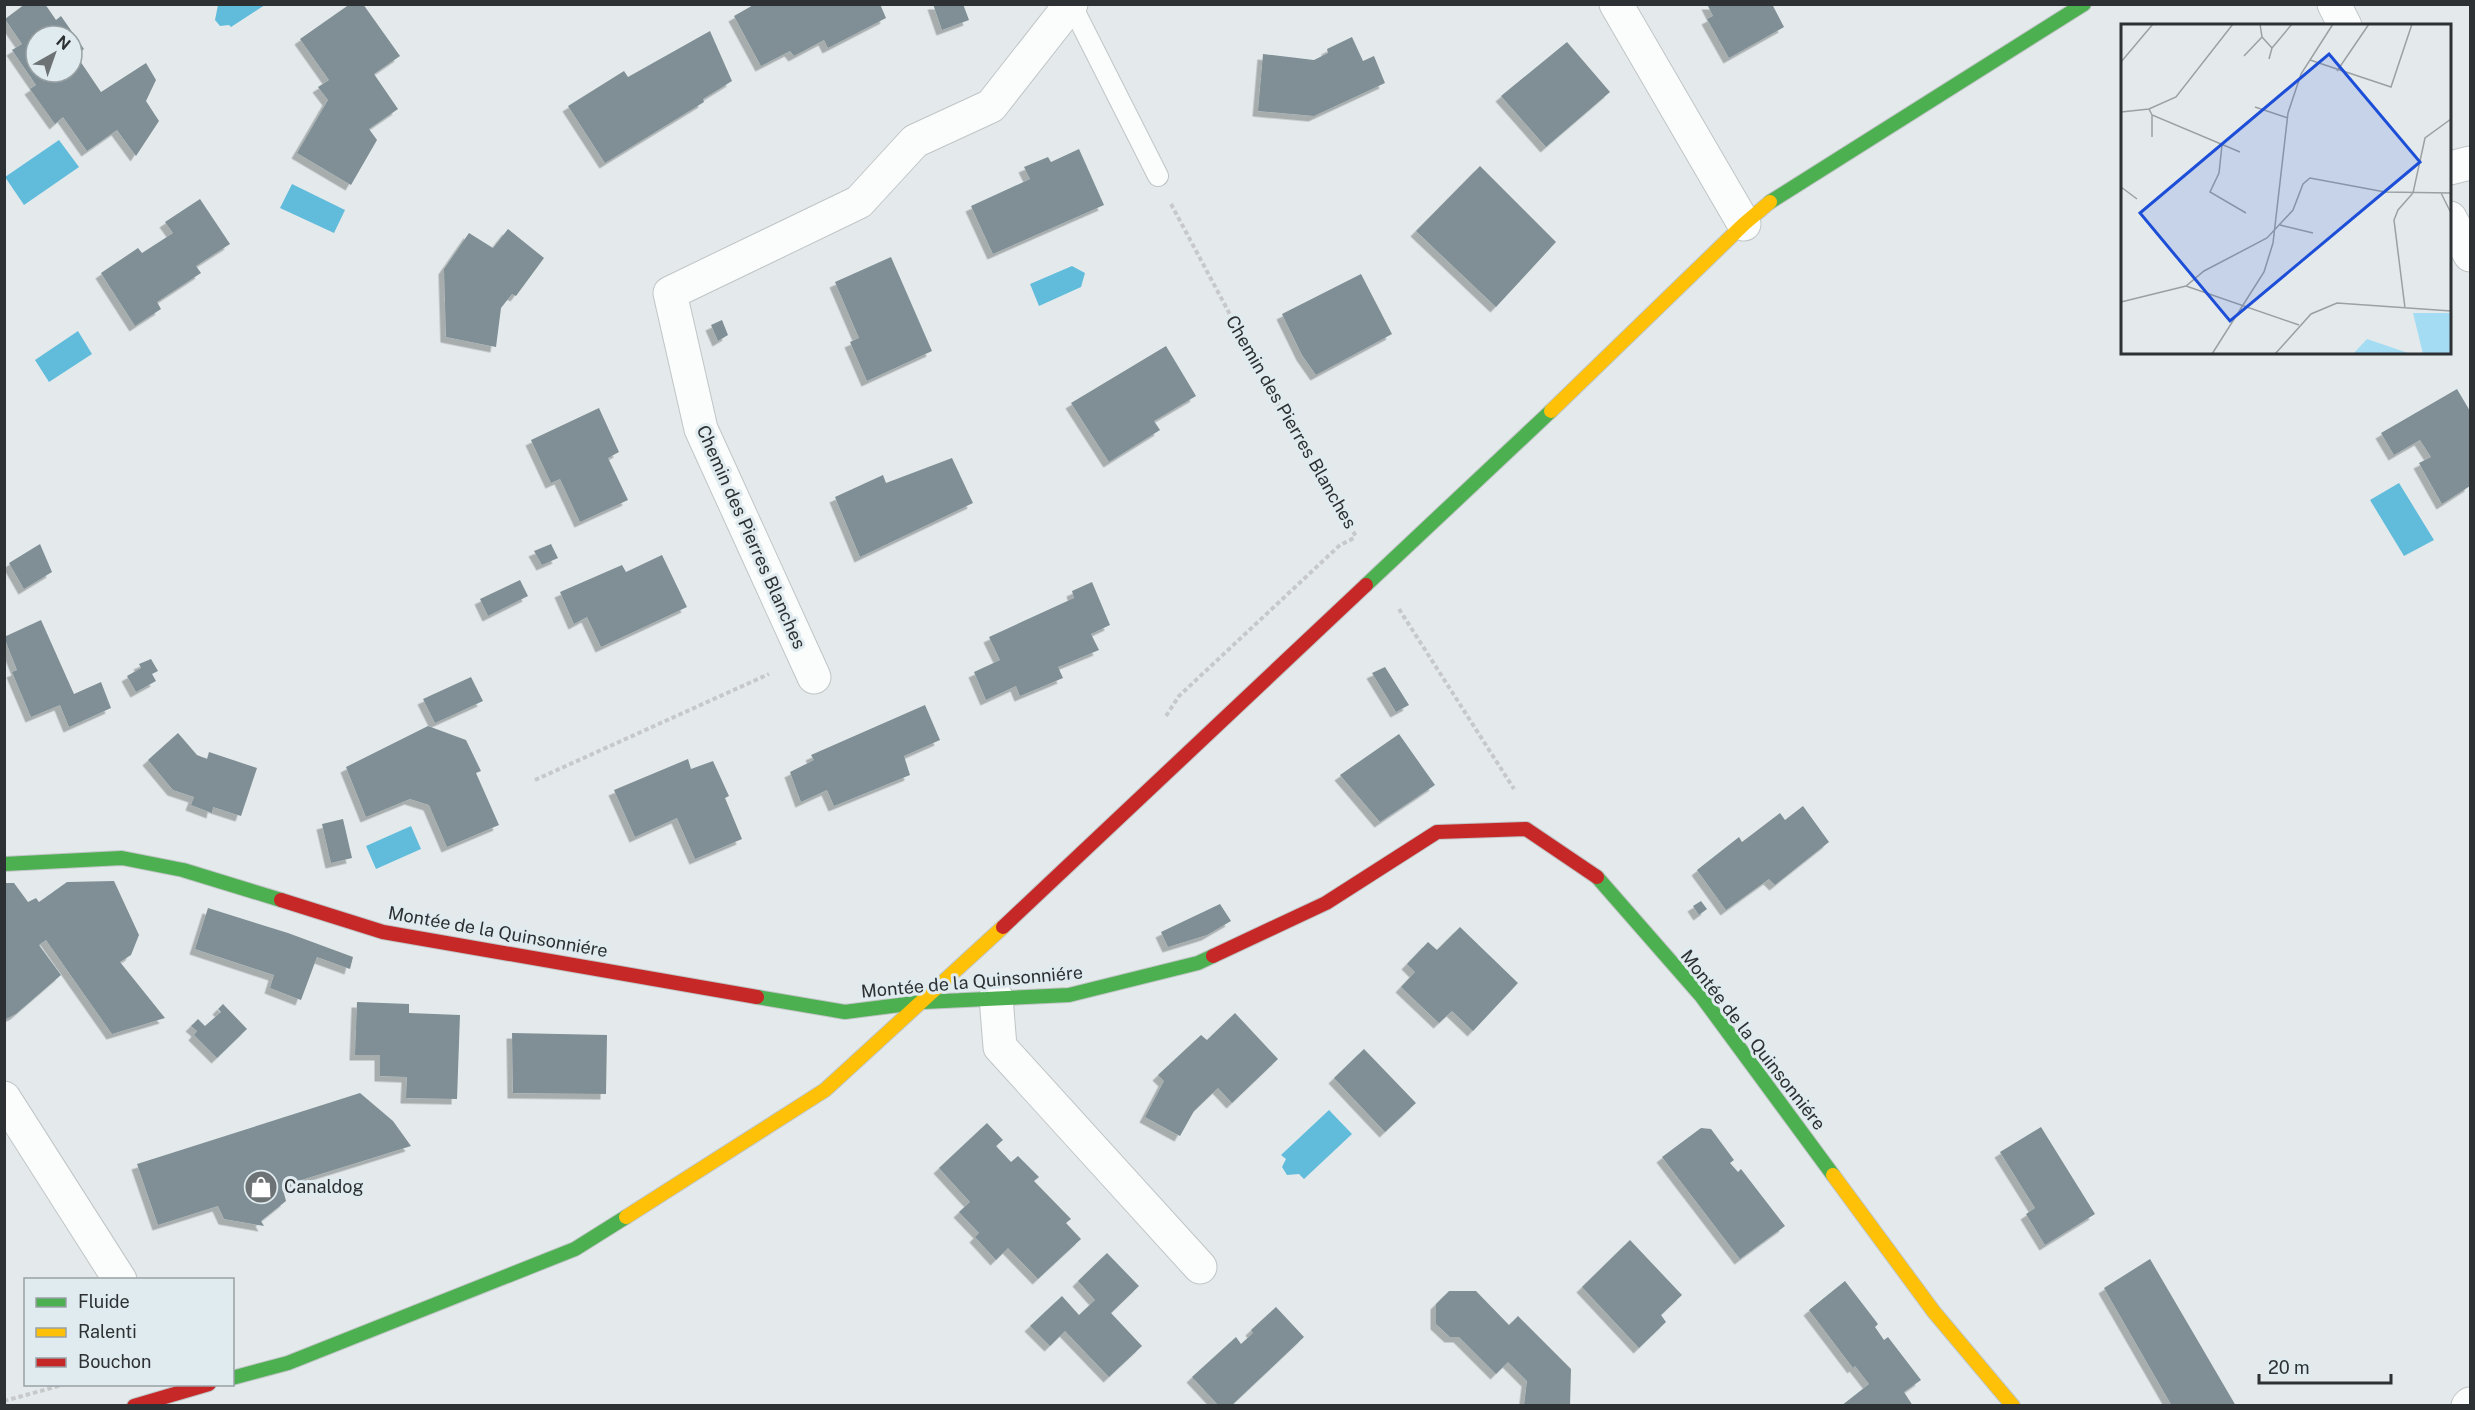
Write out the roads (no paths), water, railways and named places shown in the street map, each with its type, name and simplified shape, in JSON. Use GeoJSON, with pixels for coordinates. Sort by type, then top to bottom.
{"type":"FeatureCollection","features":[{"type":"Feature","properties":{"kind":"main road"},"geometry":{"type":"LineString","coordinates":[[234,1377],[288,1363],[575,1249],[825,1090],[923,1002],[1544,418],[1744,224],[1780,193],[2084,4]]}},
{"type":"Feature","properties":{"kind":"main road","name":"Montée de la Quinsonniére"},"geometry":{"type":"LineString","coordinates":[[4,864],[122,858],[183,870],[383,932],[603,969],[821,1010],[845,1012],[923,1002],[1069,995],[1198,963],[1326,903],[1437,832],[1526,829],[1595,875],[1702,997],[1934,1312],[2013,1406]]}},
{"type":"Feature","properties":{"kind":"main road"},"geometry":{"type":"LineString","coordinates":[[134,1406],[197,1391]]}},
{"type":"Feature","properties":{"kind":"street","name":"Chemin des Pierres Blanches"},"geometry":{"type":"LineString","coordinates":[[809,667],[701,429],[670,292],[859,202],[915,141],[991,106],[1071,4]]}},
{"type":"Feature","properties":{"kind":"street"},"geometry":{"type":"LineString","coordinates":[[1616,4],[1744,224]]}},
{"type":"Feature","properties":{"kind":"street"},"geometry":{"type":"LineString","coordinates":[[2334,4],[2344,24]]}},
{"type":"Feature","properties":{"kind":"street"},"geometry":{"type":"LineString","coordinates":[[2451,168],[2470,163]]}},
{"type":"Feature","properties":{"kind":"street"},"geometry":{"type":"LineString","coordinates":[[2451,220],[2470,255]]}},
{"type":"Feature","properties":{"kind":"street"},"geometry":{"type":"LineString","coordinates":[[996,997],[1000,1047],[1200,1267]]}},
{"type":"Feature","properties":{"kind":"street"},"geometry":{"type":"LineString","coordinates":[[4,1098],[119,1278]]}},
{"type":"Feature","properties":{"kind":"lane","name":"Chemin des Pierres Blanches"},"geometry":{"type":"LineString","coordinates":[[1071,4],[1158,176]]}},
{"type":"Feature","properties":{"kind":"water"},"geometry":{"type":"Polygon","coordinates":[[[218,4],[265,5],[231,27],[229,25],[220,26],[215,20],[218,4]]]}},
{"type":"Feature","properties":{"kind":"water"},"geometry":{"type":"Polygon","coordinates":[[[59,140],[79,167],[24,205],[5,177],[59,140]]]}},
{"type":"Feature","properties":{"kind":"water"},"geometry":{"type":"Polygon","coordinates":[[[292,184],[345,210],[334,233],[280,208],[292,184]]]}},
{"type":"Feature","properties":{"kind":"water"},"geometry":{"type":"Polygon","coordinates":[[[1072,266],[1085,273],[1081,287],[1039,306],[1030,284],[1072,266]]]}},
{"type":"Feature","properties":{"kind":"water"},"geometry":{"type":"Polygon","coordinates":[[[78,331],[92,354],[49,382],[35,360],[78,331]]]}},
{"type":"Feature","properties":{"kind":"water"},"geometry":{"type":"Polygon","coordinates":[[[2399,483],[2434,540],[2404,556],[2370,500],[2399,483]]]}},
{"type":"Feature","properties":{"kind":"water"},"geometry":{"type":"Polygon","coordinates":[[[411,826],[421,849],[376,869],[366,846],[411,826]]]}},
{"type":"Feature","properties":{"kind":"water"},"geometry":{"type":"Polygon","coordinates":[[[1329,1110],[1352,1134],[1304,1179],[1299,1174],[1287,1175],[1282,1167],[1286,1159],[1281,1155],[1329,1110]]]}},
{"type":"Feature","properties":{"kind":"place","name":"Canaldog"},"geometry":{"type":"Point","coordinates":[261,1187]}}]}
